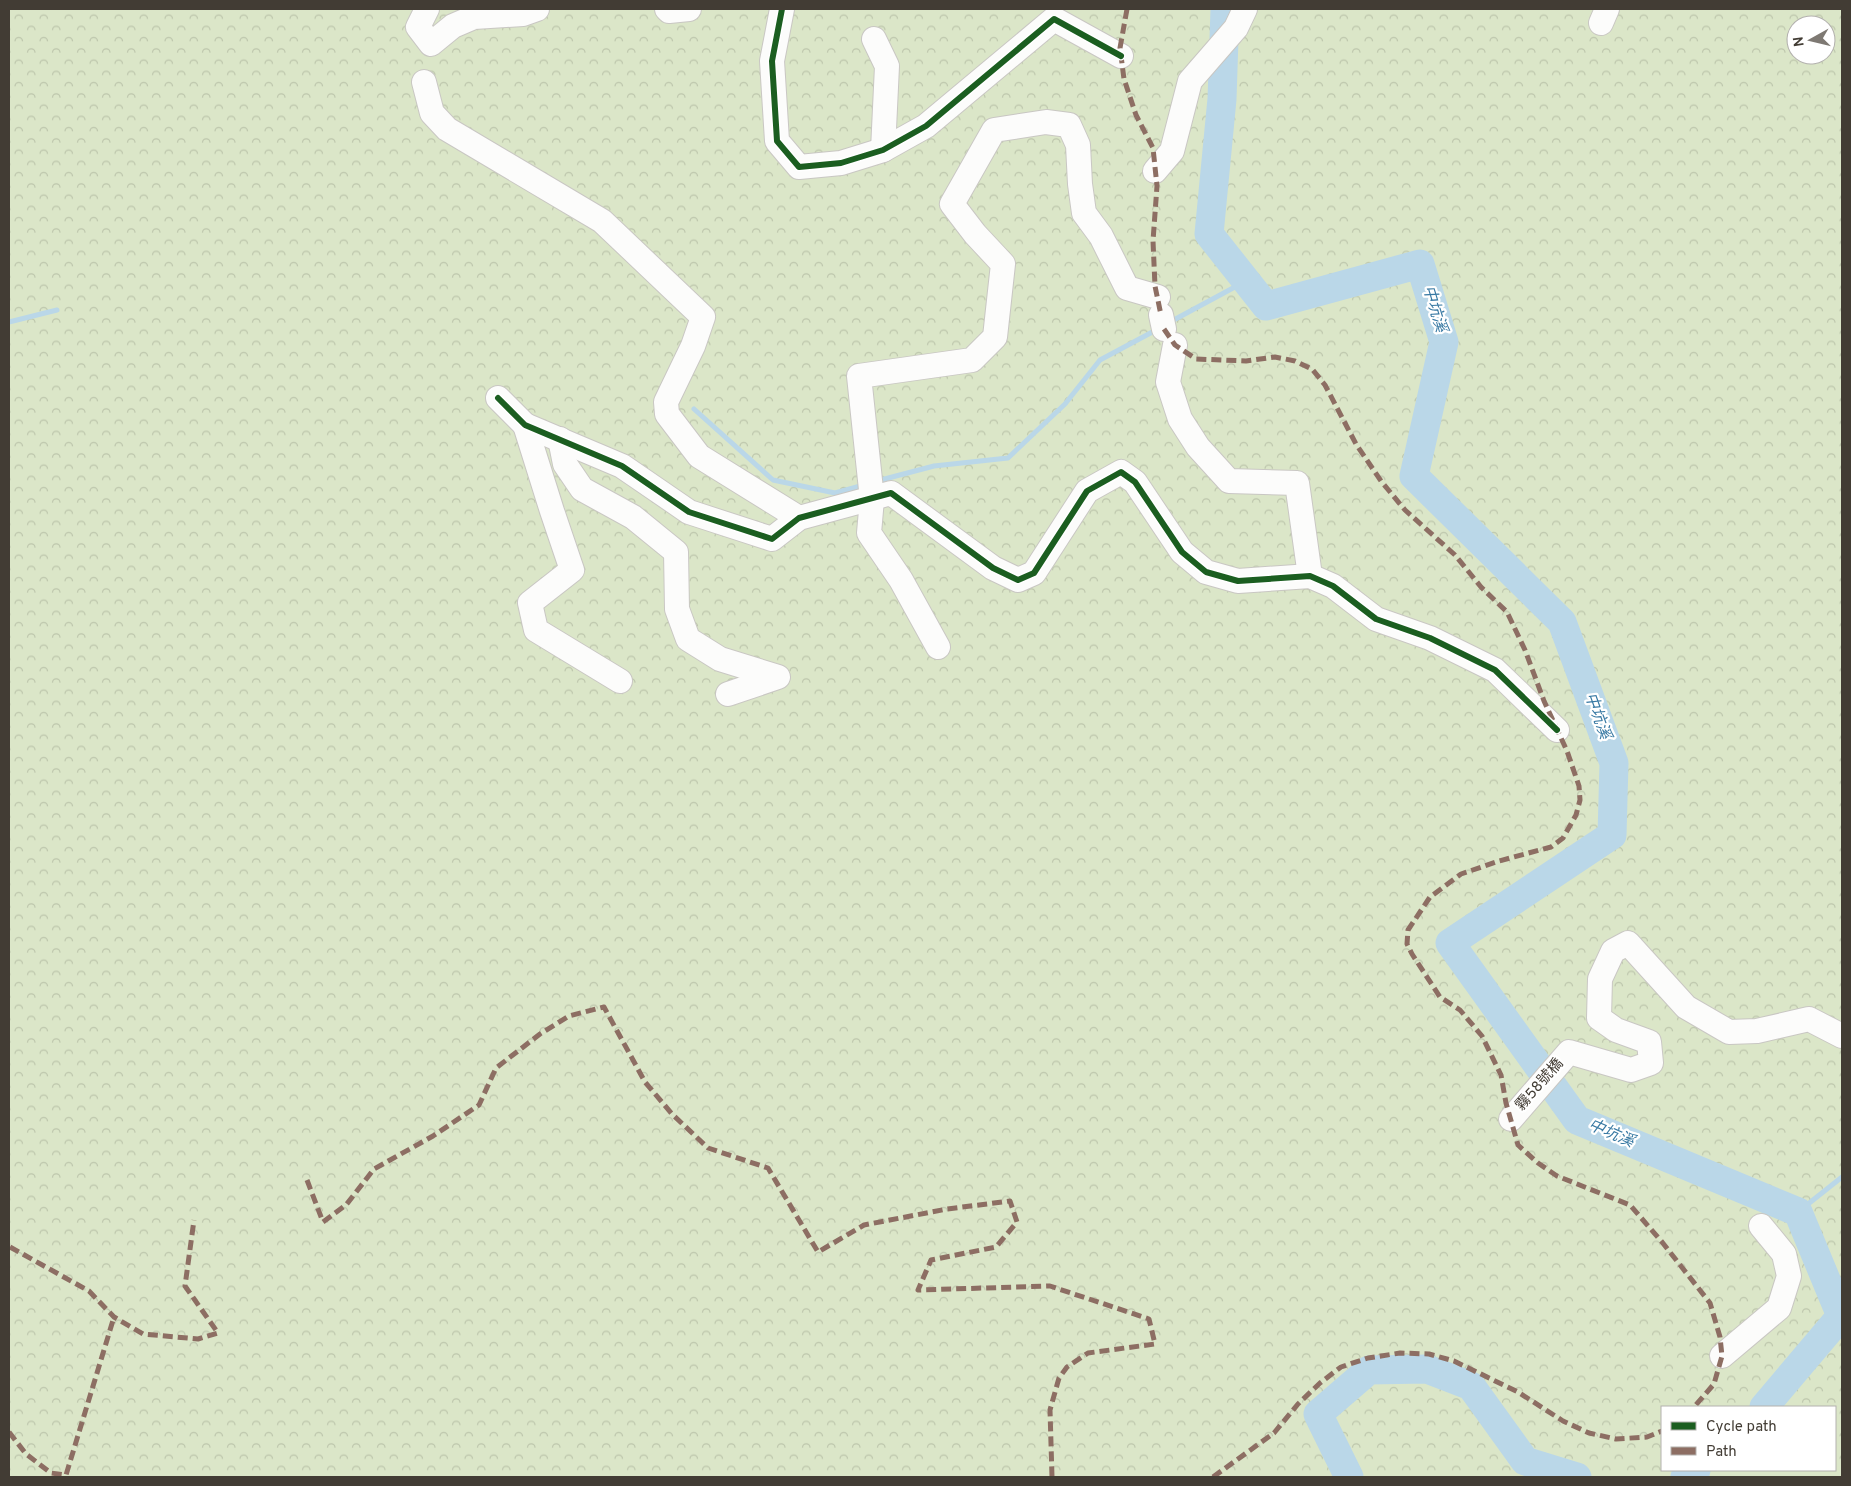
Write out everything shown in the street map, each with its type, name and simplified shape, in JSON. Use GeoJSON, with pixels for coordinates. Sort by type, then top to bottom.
{"type":"FeatureCollection","features":[{"type":"Feature","properties":{"kind":"street"},"geometry":{"type":"LineString","coordinates":[[427,9],[418,28],[431,44],[453,26],[474,17],[523,14],[537,9]]}},
{"type":"Feature","properties":{"kind":"street"},"geometry":{"type":"LineString","coordinates":[[667,9],[669,11],[689,9]]}},
{"type":"Feature","properties":{"kind":"street"},"geometry":{"type":"LineString","coordinates":[[782,9],[772,61],[777,141],[799,167],[841,163],[883,150],[926,126],[1054,19],[1121,56]]}},
{"type":"Feature","properties":{"kind":"street"},"geometry":{"type":"LineString","coordinates":[[1155,171],[1172,151],[1190,81],[1241,18]]}},
{"type":"Feature","properties":{"kind":"street"},"geometry":{"type":"LineString","coordinates":[[874,38],[887,66],[883,150]]}},
{"type":"Feature","properties":{"kind":"street"},"geometry":{"type":"LineString","coordinates":[[424,82],[432,113],[447,129],[602,222],[703,317],[693,346],[666,402],[666,414],[699,456],[799,518]]}},
{"type":"Feature","properties":{"kind":"street"},"geometry":{"type":"LineString","coordinates":[[938,647],[901,580],[868,533],[871,488],[859,376],[972,360],[995,337],[1003,264],[974,234],[952,204],[994,130],[1046,122],[1069,125],[1078,145],[1084,213],[1101,236],[1127,288],[1164,322],[1168,382],[1180,419],[1198,447],[1229,481],[1298,483],[1310,576]]}},
{"type":"Feature","properties":{"kind":"street"},"geometry":{"type":"LineString","coordinates":[[498,398],[525,425],[622,466],[688,512],[772,540],[799,518],[871,488],[891,493],[993,568],[1018,580],[1034,573],[1087,491],[1121,472],[1135,482],[1182,552],[1206,572],[1238,581],[1310,576],[1333,586],[1376,619],[1430,638],[1495,670],[1557,730]]}},
{"type":"Feature","properties":{"kind":"street"},"geometry":{"type":"LineString","coordinates":[[525,425],[572,570],[530,603],[536,630],[620,681]]}},
{"type":"Feature","properties":{"kind":"street"},"geometry":{"type":"LineString","coordinates":[[560,439],[565,464],[582,489],[633,517],[676,552],[677,609],[688,640],[720,659],[778,678],[728,694]]}},
{"type":"Feature","properties":{"kind":"street","name":"霧58號橋"},"geometry":{"type":"LineString","coordinates":[[1511,1118],[1569,1052],[1631,1070],[1652,1063],[1648,1042],[1616,1030],[1599,1018],[1600,979],[1613,951],[1628,944],[1686,1007],[1730,1032],[1757,1031],[1809,1019],[1842,1036]]}},
{"type":"Feature","properties":{"kind":"street"},"geometry":{"type":"LineString","coordinates":[[1722,1356],[1779,1308],[1789,1276],[1784,1254],[1761,1226]]}},
{"type":"Feature","properties":{"kind":"green space"},"geometry":{"type":"Polygon","coordinates":[[[9,9],[1842,9],[1842,1477],[9,1477],[9,9]]]}},
{"type":"Feature","properties":{"kind":"waterway","name":"中坑溪"},"geometry":{"type":"LineString","coordinates":[[1225,9],[1222,99],[1209,234],[1266,306],[1420,264],[1444,342],[1414,476],[1562,622],[1614,763],[1612,835],[1450,943],[1577,1120],[1798,1212],[1841,1316],[1765,1406]]}},
{"type":"Feature","properties":{"kind":"waterway"},"geometry":{"type":"LineString","coordinates":[[1170,322],[1246,281]]}},
{"type":"Feature","properties":{"kind":"waterway"},"geometry":{"type":"LineString","coordinates":[[9,322],[57,310]]}},
{"type":"Feature","properties":{"kind":"waterway"},"geometry":{"type":"LineString","coordinates":[[877,481],[934,466],[1008,458],[1065,404],[1100,360],[1158,329]]}},
{"type":"Feature","properties":{"kind":"waterway"},"geometry":{"type":"LineString","coordinates":[[694,409],[773,480],[835,493],[864,485]]}},
{"type":"Feature","properties":{"kind":"waterway"},"geometry":{"type":"LineString","coordinates":[[1798,1212],[1842,1177]]}},
{"type":"Feature","properties":{"kind":"waterway","name":"中坑溪"},"geometry":{"type":"LineString","coordinates":[[1349,1477],[1318,1414],[1369,1370],[1427,1369],[1471,1386],[1525,1461],[1577,1477]]}},
{"type":"Feature","properties":{"kind":"waterway","name":"中坑溪"},"geometry":{"type":"LineString","coordinates":[[1685,1477],[1694,1471]]}},
{"type":"Feature","properties":{"kind":"marked path"},"geometry":{"type":"LineString","coordinates":[[1127,9],[1120,48],[1124,79],[1136,115],[1153,148],[1157,186],[1153,241],[1155,286],[1161,315]]}},
{"type":"Feature","properties":{"kind":"marked path"},"geometry":{"type":"LineString","coordinates":[[1164,329],[1175,345],[1196,359],[1246,361],[1275,357],[1295,361],[1312,369],[1325,385],[1356,444],[1381,481],[1405,510],[1455,555],[1481,587],[1507,612],[1567,751],[1579,786],[1580,800],[1576,815],[1563,838],[1551,847],[1499,861],[1461,874],[1430,897],[1408,930],[1407,944],[1440,997],[1460,1010],[1482,1036],[1501,1075],[1506,1103],[1518,1145],[1538,1163],[1557,1176],[1630,1205],[1710,1303],[1720,1337],[1722,1356],[1714,1384],[1695,1406]]}},
{"type":"Feature","properties":{"kind":"marked path"},"geometry":{"type":"LineString","coordinates":[[307,1180],[323,1222],[346,1205],[374,1169],[433,1136],[479,1105],[496,1068],[540,1034],[569,1016],[604,1007],[645,1082],[672,1114],[708,1148],[768,1168],[818,1252],[864,1225],[947,1209],[1010,1201],[1017,1222],[996,1247],[931,1260],[918,1290],[1050,1286],[1149,1319],[1155,1344],[1088,1353],[1067,1367],[1059,1378],[1050,1410],[1052,1477]]}},
{"type":"Feature","properties":{"kind":"marked path"},"geometry":{"type":"LineString","coordinates":[[10,1247],[89,1291],[114,1317],[143,1334],[198,1339],[218,1333],[185,1286],[194,1220]]}},
{"type":"Feature","properties":{"kind":"marked path"},"geometry":{"type":"LineString","coordinates":[[9,1432],[26,1454],[51,1473],[66,1475],[114,1317]]}},
{"type":"Feature","properties":{"kind":"marked path"},"geometry":{"type":"LineString","coordinates":[[1213,1477],[1274,1433],[1298,1404],[1320,1383],[1341,1367],[1368,1358],[1400,1353],[1429,1354],[1454,1361],[1518,1392],[1563,1421],[1589,1433],[1616,1439],[1647,1437],[1661,1431]]}},
{"type":"Feature","properties":{"kind":"cycle path"},"geometry":{"type":"LineString","coordinates":[[782,9],[772,61],[777,141],[799,167],[841,163],[883,150],[926,126],[1054,19],[1121,56]]}},
{"type":"Feature","properties":{"kind":"cycle path"},"geometry":{"type":"LineString","coordinates":[[498,398],[525,425],[622,466],[689,512],[772,539],[799,518],[891,493],[993,568],[1018,580],[1034,573],[1087,491],[1121,472],[1135,482],[1182,552],[1206,572],[1238,581],[1310,576],[1333,586],[1376,619],[1430,638],[1495,670],[1557,730]]}}]}
